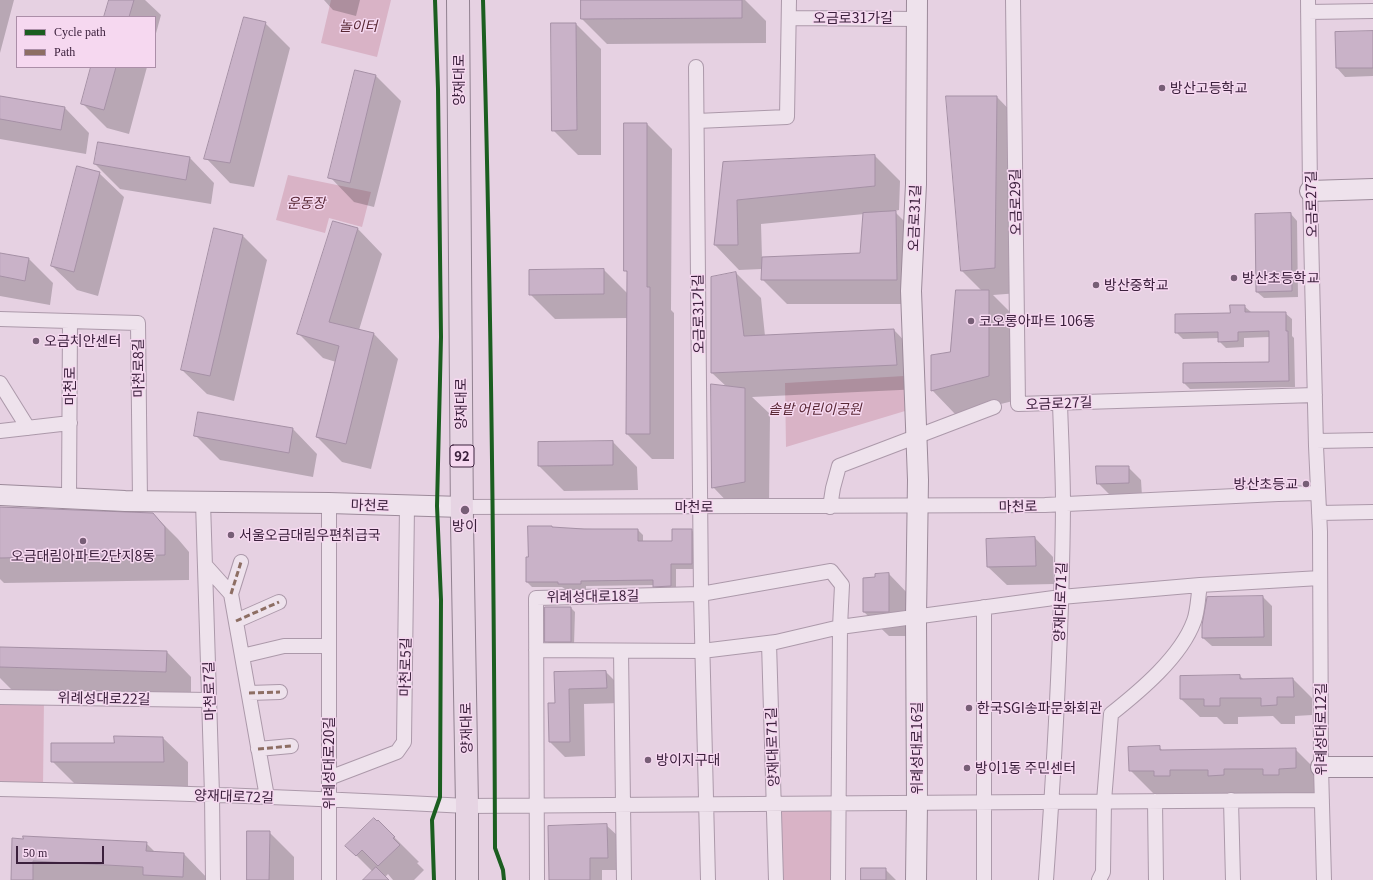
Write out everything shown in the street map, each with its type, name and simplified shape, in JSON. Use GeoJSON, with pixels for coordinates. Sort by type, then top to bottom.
{"type":"FeatureCollection","features":[{"type":"Feature","properties":{"kind":"main road"},"geometry":{"type":"LineString","coordinates":[[452,0],[459,33]]}},
{"type":"Feature","properties":{"kind":"main road","name":"양재대로"},"geometry":{"type":"LineString","coordinates":[[458,0],[467,880]]}},
{"type":"Feature","properties":{"kind":"street"},"geometry":{"type":"LineString","coordinates":[[697,122],[787,117],[789,0]]}},
{"type":"Feature","properties":{"kind":"street","name":"오금로29길"},"geometry":{"type":"LineString","coordinates":[[1013,0],[1018,404]]}},
{"type":"Feature","properties":{"kind":"street","name":"오금로27길"},"geometry":{"type":"LineString","coordinates":[[1318,493],[1310,191],[1308,6],[1373,11]]}},
{"type":"Feature","properties":{"kind":"street","name":"오금로31가길"},"geometry":{"type":"LineString","coordinates":[[789,18],[917,9]]}},
{"type":"Feature","properties":{"kind":"street","name":"오금로31길"},"geometry":{"type":"LineString","coordinates":[[917,9],[916,184],[911,291],[917,436],[918,507]]}},
{"type":"Feature","properties":{"kind":"street","name":"오금로31가길"},"geometry":{"type":"LineString","coordinates":[[696,67],[700,507]]}},
{"type":"Feature","properties":{"kind":"street"},"geometry":{"type":"LineString","coordinates":[[1310,191],[1373,189]]}},
{"type":"Feature","properties":{"kind":"street","name":"마천로8길"},"geometry":{"type":"LineString","coordinates":[[0,319],[138,323],[140,501]]}},
{"type":"Feature","properties":{"kind":"street","name":"마천로"},"geometry":{"type":"LineString","coordinates":[[69,498],[70,321]]}},
{"type":"Feature","properties":{"kind":"street"},"geometry":{"type":"LineString","coordinates":[[0,383],[28,428]]}},
{"type":"Feature","properties":{"kind":"street","name":"오금로27길"},"geometry":{"type":"LineString","coordinates":[[1018,404],[1315,395]]}},
{"type":"Feature","properties":{"kind":"street","name":"양재대로71길"},"geometry":{"type":"LineString","coordinates":[[1046,880],[1052,802],[1061,597],[1063,504],[1060,403]]}},
{"type":"Feature","properties":{"kind":"street"},"geometry":{"type":"LineString","coordinates":[[830,507],[839,466],[994,407]]}},
{"type":"Feature","properties":{"kind":"street"},"geometry":{"type":"LineString","coordinates":[[0,431],[70,423]]}},
{"type":"Feature","properties":{"kind":"street"},"geometry":{"type":"LineString","coordinates":[[1316,441],[1373,440]]}},
{"type":"Feature","properties":{"kind":"street","name":"마천로"},"geometry":{"type":"LineString","coordinates":[[0,495],[140,501],[329,503],[462,507],[918,507],[1045,505],[1318,493]]}},
{"type":"Feature","properties":{"kind":"street","name":"위례성대로12길"},"geometry":{"type":"LineString","coordinates":[[1318,493],[1321,768],[1324,880]]}},
{"type":"Feature","properties":{"kind":"street","name":"마천로7길"},"geometry":{"type":"LineString","coordinates":[[203,502],[212,795],[213,880]]}},
{"type":"Feature","properties":{"kind":"street","name":"위례성대로20길"},"geometry":{"type":"LineString","coordinates":[[329,503],[329,880]]}},
{"type":"Feature","properties":{"kind":"street","name":"마천로5길"},"geometry":{"type":"LineString","coordinates":[[329,778],[397,752],[404,742],[406,506]]}},
{"type":"Feature","properties":{"kind":"street"},"geometry":{"type":"LineString","coordinates":[[700,507],[708,880]]}},
{"type":"Feature","properties":{"kind":"street","name":"위례성대로16길"},"geometry":{"type":"LineString","coordinates":[[916,880],[916,616],[918,507]]}},
{"type":"Feature","properties":{"kind":"street"},"geometry":{"type":"LineString","coordinates":[[1319,513],[1373,512]]}},
{"type":"Feature","properties":{"kind":"street"},"geometry":{"type":"LineString","coordinates":[[241,562],[231,594],[267,797]]}},
{"type":"Feature","properties":{"kind":"street"},"geometry":{"type":"LineString","coordinates":[[205,565],[231,594]]}},
{"type":"Feature","properties":{"kind":"street","name":"위례성대로18길"},"geometry":{"type":"LineString","coordinates":[[536,650],[536,598],[701,594],[831,571],[842,585],[840,627]]}},
{"type":"Feature","properties":{"kind":"street"},"geometry":{"type":"LineString","coordinates":[[537,880],[536,650],[702,651],[769,643],[840,627],[1061,597],[1200,585],[1320,578]]}},
{"type":"Feature","properties":{"kind":"street"},"geometry":{"type":"LineString","coordinates":[[1099,880],[1104,872],[1104,802],[1111,714],[1146,685],[1180,647],[1194,621],[1200,585]]}},
{"type":"Feature","properties":{"kind":"street"},"geometry":{"type":"LineString","coordinates":[[236,621],[279,602]]}},
{"type":"Feature","properties":{"kind":"street"},"geometry":{"type":"LineString","coordinates":[[984,607],[984,880]]}},
{"type":"Feature","properties":{"kind":"street"},"geometry":{"type":"LineString","coordinates":[[838,880],[840,627]]}},
{"type":"Feature","properties":{"kind":"street","name":"양재대로71길"},"geometry":{"type":"LineString","coordinates":[[769,643],[776,880]]}},
{"type":"Feature","properties":{"kind":"street"},"geometry":{"type":"LineString","coordinates":[[242,656],[284,646],[329,646]]}},
{"type":"Feature","properties":{"kind":"street"},"geometry":{"type":"LineString","coordinates":[[621,650],[624,880]]}},
{"type":"Feature","properties":{"kind":"street"},"geometry":{"type":"LineString","coordinates":[[249,693],[280,692]]}},
{"type":"Feature","properties":{"kind":"street","name":"위례성대로22길"},"geometry":{"type":"LineString","coordinates":[[0,697],[209,700]]}},
{"type":"Feature","properties":{"kind":"street"},"geometry":{"type":"LineString","coordinates":[[258,749],[291,746]]}},
{"type":"Feature","properties":{"kind":"street"},"geometry":{"type":"LineString","coordinates":[[1321,768],[1373,767]]}},
{"type":"Feature","properties":{"kind":"street","name":"양재대로72길"},"geometry":{"type":"LineString","coordinates":[[0,789],[267,797],[467,806]]}},
{"type":"Feature","properties":{"kind":"street"},"geometry":{"type":"LineString","coordinates":[[1231,800],[1233,880]]}},
{"type":"Feature","properties":{"kind":"street","name":"양재대로71길"},"geometry":{"type":"LineString","coordinates":[[467,806],[1322,800]]}},
{"type":"Feature","properties":{"kind":"street"},"geometry":{"type":"LineString","coordinates":[[1155,801],[1156,880]]}},
{"type":"Feature","properties":{"kind":"green space","name":"놀이터"},"geometry":{"type":"Polygon","coordinates":[[[331,0],[391,0],[377,57],[321,43],[331,0]]]}},
{"type":"Feature","properties":{"kind":"green space","name":"운동장"},"geometry":{"type":"Polygon","coordinates":[[[288,175],[371,192],[362,227],[329,218],[325,233],[276,220],[288,175]]]}},
{"type":"Feature","properties":{"kind":"green space","name":"솥밭 어린이공원"},"geometry":{"type":"Polygon","coordinates":[[[904,376],[905,411],[786,447],[785,383],[904,376]]]}},
{"type":"Feature","properties":{"kind":"green space"},"geometry":{"type":"Polygon","coordinates":[[[0,697],[44,698],[43,787],[0,788],[0,697]]]}},
{"type":"Feature","properties":{"kind":"green space"},"geometry":{"type":"Polygon","coordinates":[[[834,804],[835,880],[781,880],[780,805],[834,804]]]}},
{"type":"Feature","properties":{"kind":"building"},"geometry":{"type":"Polygon","coordinates":[[[109,0],[134,0],[129,16],[104,16],[109,0]]]}},
{"type":"Feature","properties":{"kind":"building"},"geometry":{"type":"Polygon","coordinates":[[[581,0],[742,0],[742,18],[581,19],[581,0]]]}},
{"type":"Feature","properties":{"kind":"building"},"geometry":{"type":"Polygon","coordinates":[[[244,17],[266,22],[230,163],[204,159],[244,17]]]}},
{"type":"Feature","properties":{"kind":"building"},"geometry":{"type":"Polygon","coordinates":[[[551,23],[576,23],[577,130],[552,131],[551,23]]]}},
{"type":"Feature","properties":{"kind":"building"},"geometry":{"type":"Polygon","coordinates":[[[1373,31],[1373,68],[1336,68],[1335,32],[1373,31]]]}},
{"type":"Feature","properties":{"kind":"building"},"geometry":{"type":"Polygon","coordinates":[[[91,68],[116,68],[104,110],[81,104],[91,68]]]}},
{"type":"Feature","properties":{"kind":"building"},"geometry":{"type":"Polygon","coordinates":[[[355,70],[376,75],[350,183],[328,178],[355,70]]]}},
{"type":"Feature","properties":{"kind":"building"},"geometry":{"type":"Polygon","coordinates":[[[0,96],[65,107],[61,130],[0,119],[0,96]]]}},
{"type":"Feature","properties":{"kind":"building"},"geometry":{"type":"Polygon","coordinates":[[[946,96],[997,96],[995,268],[961,271],[946,96]]]}},
{"type":"Feature","properties":{"kind":"building"},"geometry":{"type":"Polygon","coordinates":[[[624,123],[647,123],[647,287],[650,287],[650,434],[626,434],[627,271],[624,271],[624,123]]]}},
{"type":"Feature","properties":{"kind":"building"},"geometry":{"type":"Polygon","coordinates":[[[98,142],[190,157],[186,180],[94,164],[98,142]]]}},
{"type":"Feature","properties":{"kind":"building"},"geometry":{"type":"Polygon","coordinates":[[[875,155],[875,186],[737,200],[738,245],[714,245],[723,162],[875,155]]]}},
{"type":"Feature","properties":{"kind":"building"},"geometry":{"type":"Polygon","coordinates":[[[77,166],[100,172],[74,272],[51,266],[77,166]]]}},
{"type":"Feature","properties":{"kind":"building"},"geometry":{"type":"Polygon","coordinates":[[[896,211],[897,280],[761,280],[762,257],[860,253],[863,213],[896,211]]]}},
{"type":"Feature","properties":{"kind":"building"},"geometry":{"type":"Polygon","coordinates":[[[1291,213],[1292,291],[1256,292],[1255,214],[1291,213]]]}},
{"type":"Feature","properties":{"kind":"building"},"geometry":{"type":"Polygon","coordinates":[[[333,221],[358,228],[329,322],[374,333],[346,444],[316,437],[339,346],[297,334],[333,221]]]}},
{"type":"Feature","properties":{"kind":"building"},"geometry":{"type":"Polygon","coordinates":[[[214,228],[243,235],[210,376],[181,370],[214,228]]]}},
{"type":"Feature","properties":{"kind":"building"},"geometry":{"type":"Polygon","coordinates":[[[0,253],[29,258],[25,281],[0,276],[0,253]]]}},
{"type":"Feature","properties":{"kind":"building"},"geometry":{"type":"Polygon","coordinates":[[[604,269],[604,294],[529,295],[529,270],[604,269]]]}},
{"type":"Feature","properties":{"kind":"building"},"geometry":{"type":"Polygon","coordinates":[[[736,272],[744,336],[894,329],[897,365],[711,373],[711,277],[736,272]]]}},
{"type":"Feature","properties":{"kind":"building","name":"코오롱아파트 106동"},"geometry":{"type":"Polygon","coordinates":[[[956,290],[989,290],[989,376],[931,391],[931,355],[950,352],[956,290]]]}},
{"type":"Feature","properties":{"kind":"building"},"geometry":{"type":"Polygon","coordinates":[[[1230,305],[1245,305],[1245,312],[1286,312],[1289,381],[1183,383],[1183,363],[1269,362],[1269,331],[1238,332],[1238,341],[1218,342],[1218,332],[1175,333],[1175,314],[1230,313],[1230,305]]]}},
{"type":"Feature","properties":{"kind":"building"},"geometry":{"type":"Polygon","coordinates":[[[711,384],[745,388],[745,482],[712,488],[711,384]]]}},
{"type":"Feature","properties":{"kind":"building"},"geometry":{"type":"Polygon","coordinates":[[[198,412],[293,428],[289,453],[194,436],[198,412]]]}},
{"type":"Feature","properties":{"kind":"building"},"geometry":{"type":"Polygon","coordinates":[[[613,441],[613,465],[538,466],[538,442],[613,441]]]}},
{"type":"Feature","properties":{"kind":"building"},"geometry":{"type":"Polygon","coordinates":[[[1096,466],[1129,466],[1129,483],[1097,484],[1096,466]]]}},
{"type":"Feature","properties":{"kind":"building","name":"오금대림아파트2단지8동"},"geometry":{"type":"Polygon","coordinates":[[[0,507],[153,513],[165,527],[165,555],[0,558],[0,507]]]}},
{"type":"Feature","properties":{"kind":"building"},"geometry":{"type":"Polygon","coordinates":[[[528,526],[552,526],[584,529],[638,529],[638,541],[672,541],[672,529],[692,529],[692,564],[671,564],[671,586],[653,587],[653,580],[581,581],[581,584],[526,582],[528,526]]]}},
{"type":"Feature","properties":{"kind":"building"},"geometry":{"type":"Polygon","coordinates":[[[1035,537],[1036,566],[987,567],[986,539],[1035,537]]]}},
{"type":"Feature","properties":{"kind":"building"},"geometry":{"type":"Polygon","coordinates":[[[889,573],[889,612],[863,612],[863,578],[875,577],[875,574],[889,573]]]}},
{"type":"Feature","properties":{"kind":"building"},"geometry":{"type":"Polygon","coordinates":[[[1263,596],[1264,637],[1202,638],[1202,625],[1207,597],[1263,596]]]}},
{"type":"Feature","properties":{"kind":"building"},"geometry":{"type":"Polygon","coordinates":[[[545,607],[571,607],[571,642],[545,642],[545,607]]]}},
{"type":"Feature","properties":{"kind":"building"},"geometry":{"type":"Polygon","coordinates":[[[0,647],[167,651],[166,672],[0,667],[0,647]]]}},
{"type":"Feature","properties":{"kind":"building"},"geometry":{"type":"Polygon","coordinates":[[[606,671],[607,688],[569,689],[570,742],[549,742],[548,703],[555,703],[554,672],[606,671]]]}},
{"type":"Feature","properties":{"kind":"building"},"geometry":{"type":"Polygon","coordinates":[[[1240,675],[1240,679],[1293,678],[1294,697],[1277,697],[1277,705],[1261,706],[1261,698],[1220,698],[1220,706],[1204,706],[1204,699],[1180,699],[1180,676],[1240,675]]]}},
{"type":"Feature","properties":{"kind":"building"},"geometry":{"type":"Polygon","coordinates":[[[114,736],[163,737],[164,762],[51,762],[51,743],[114,743],[114,736]]]}},
{"type":"Feature","properties":{"kind":"building"},"geometry":{"type":"Polygon","coordinates":[[[1160,746],[1160,750],[1296,748],[1296,768],[1279,769],[1279,775],[1263,775],[1263,769],[1224,769],[1224,775],[1208,776],[1208,770],[1170,770],[1170,776],[1154,776],[1154,771],[1129,771],[1128,747],[1160,746]]]}},
{"type":"Feature","properties":{"kind":"building"},"geometry":{"type":"Polygon","coordinates":[[[374,818],[377,821],[378,820],[395,837],[393,838],[400,845],[378,866],[362,850],[356,856],[345,846],[374,818]]]}},
{"type":"Feature","properties":{"kind":"building"},"geometry":{"type":"Polygon","coordinates":[[[607,824],[608,858],[590,858],[590,880],[549,880],[548,826],[607,824]]]}},
{"type":"Feature","properties":{"kind":"building"},"geometry":{"type":"Polygon","coordinates":[[[247,831],[270,831],[269,880],[247,880],[247,831]]]}},
{"type":"Feature","properties":{"kind":"building"},"geometry":{"type":"Polygon","coordinates":[[[23,836],[147,842],[146,851],[184,853],[183,877],[143,875],[143,867],[33,861],[33,880],[11,880],[12,838],[23,839],[23,836]]]}},
{"type":"Feature","properties":{"kind":"building"},"geometry":{"type":"Polygon","coordinates":[[[376,867],[389,880],[363,880],[376,867]]]}},
{"type":"Feature","properties":{"kind":"building"},"geometry":{"type":"Polygon","coordinates":[[[861,868],[886,868],[886,880],[861,880],[861,868]]]}},
{"type":"Feature","properties":{"kind":"marked path"},"geometry":{"type":"LineString","coordinates":[[231,594],[241,562]]}},
{"type":"Feature","properties":{"kind":"marked path"},"geometry":{"type":"LineString","coordinates":[[236,621],[279,602]]}},
{"type":"Feature","properties":{"kind":"marked path"},"geometry":{"type":"LineString","coordinates":[[249,693],[280,692]]}},
{"type":"Feature","properties":{"kind":"marked path"},"geometry":{"type":"LineString","coordinates":[[258,749],[291,746]]}},
{"type":"Feature","properties":{"kind":"cycle path"},"geometry":{"type":"LineString","coordinates":[[434,880],[432,820],[440,797],[441,600],[437,506],[441,337],[438,89],[435,0]]}},
{"type":"Feature","properties":{"kind":"cycle path"},"geometry":{"type":"LineString","coordinates":[[483,0],[492,424],[495,848],[503,870],[504,880]]}},
{"type":"Feature","properties":{"kind":"place","name":"방산고등학교"},"geometry":{"type":"Point","coordinates":[1162,88]}},
{"type":"Feature","properties":{"kind":"place","name":"방산초등학교"},"geometry":{"type":"Point","coordinates":[1234,278]}},
{"type":"Feature","properties":{"kind":"place","name":"방산중학교"},"geometry":{"type":"Point","coordinates":[1096,285]}},
{"type":"Feature","properties":{"kind":"place","name":"코오롱아파트 106동"},"geometry":{"type":"Point","coordinates":[971,321]}},
{"type":"Feature","properties":{"kind":"place","name":"오금치안센터"},"geometry":{"type":"Point","coordinates":[36,341]}},
{"type":"Feature","properties":{"kind":"place","name":"방산초등교"},"geometry":{"type":"Point","coordinates":[1306,484]}},
{"type":"Feature","properties":{"kind":"place","name":"방이"},"geometry":{"type":"Point","coordinates":[465,510]}},
{"type":"Feature","properties":{"kind":"place","name":"서울오금대림우편취급국"},"geometry":{"type":"Point","coordinates":[231,535]}},
{"type":"Feature","properties":{"kind":"place","name":"오금대림아파트2단지8동"},"geometry":{"type":"Point","coordinates":[83,541]}},
{"type":"Feature","properties":{"kind":"place","name":"한국SGI송파문화회관"},"geometry":{"type":"Point","coordinates":[969,708]}},
{"type":"Feature","properties":{"kind":"place","name":"방이지구대"},"geometry":{"type":"Point","coordinates":[648,760]}},
{"type":"Feature","properties":{"kind":"place","name":"방이1동 주민센터"},"geometry":{"type":"Point","coordinates":[967,768]}}]}
